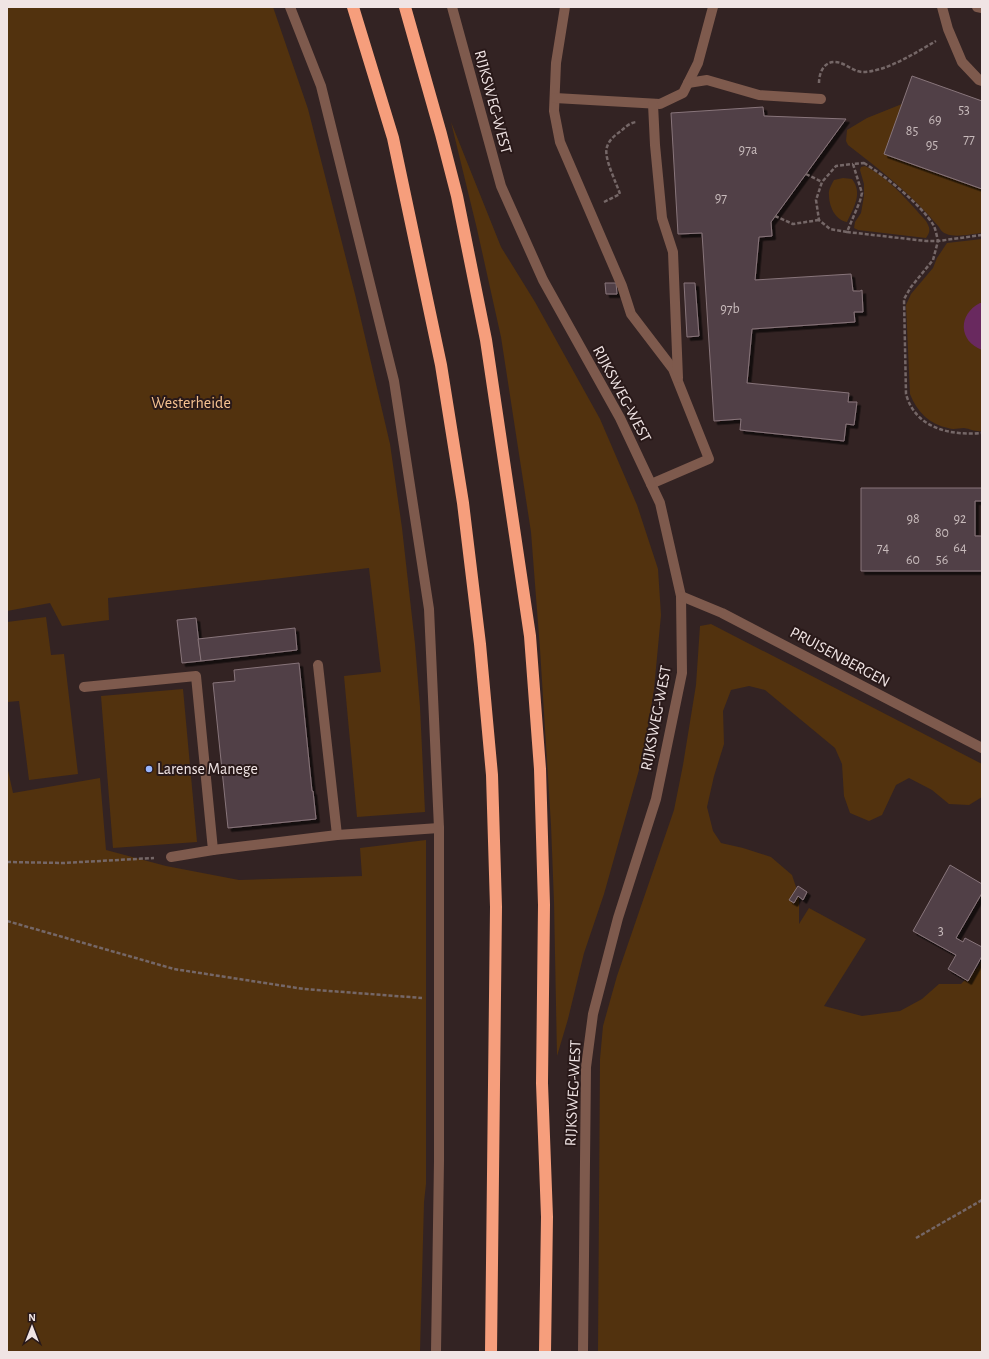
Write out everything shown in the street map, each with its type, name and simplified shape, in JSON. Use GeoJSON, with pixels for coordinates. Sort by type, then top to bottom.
{"type":"FeatureCollection","features":[{"type":"Feature","properties":{"kind":"highway"},"geometry":{"type":"LineString","coordinates":[[353,7],[392,138],[441,365],[463,503],[480,644],[492,775],[496,908],[491,1352]]}},
{"type":"Feature","properties":{"kind":"highway"},"geometry":{"type":"LineString","coordinates":[[405,7],[457,196],[485,332],[530,636],[540,769],[544,905],[542,1083],[547,1217],[545,1352]]}},
{"type":"Feature","properties":{"kind":"street"},"geometry":{"type":"LineString","coordinates":[[290,7],[320,86],[394,380],[429,609],[439,828],[439,1161],[436,1352]]}},
{"type":"Feature","properties":{"kind":"street","name":"RIJKSWEG-WEST"},"geometry":{"type":"LineString","coordinates":[[452,7],[501,186],[543,280],[620,418],[660,503],[682,596],[682,673],[656,800],[618,918],[593,1014],[586,1067],[583,1352]]}},
{"type":"Feature","properties":{"kind":"street"},"geometry":{"type":"LineString","coordinates":[[565,7],[556,63],[554,111],[560,142],[622,286],[631,314],[673,369],[709,459],[651,484]]}},
{"type":"Feature","properties":{"kind":"street"},"geometry":{"type":"LineString","coordinates":[[555,98],[660,104],[683,93],[698,63],[713,7]]}},
{"type":"Feature","properties":{"kind":"street"},"geometry":{"type":"LineString","coordinates":[[942,7],[950,34],[962,62],[979,80],[982,81]]}},
{"type":"Feature","properties":{"kind":"street"},"geometry":{"type":"LineString","coordinates":[[977,7],[982,8]]}},
{"type":"Feature","properties":{"kind":"street"},"geometry":{"type":"LineString","coordinates":[[688,83],[707,80],[760,95],[821,99]]}},
{"type":"Feature","properties":{"kind":"street"},"geometry":{"type":"LineString","coordinates":[[653,104],[653,121],[662,218],[673,252],[679,383]]}},
{"type":"Feature","properties":{"kind":"street","name":"PRUISENBERGEN"},"geometry":{"type":"LineString","coordinates":[[682,596],[722,613],[982,748]]}},
{"type":"Feature","properties":{"kind":"street"},"geometry":{"type":"LineString","coordinates":[[318,665],[337,835]]}},
{"type":"Feature","properties":{"kind":"street"},"geometry":{"type":"LineString","coordinates":[[84,687],[196,676],[213,850]]}},
{"type":"Feature","properties":{"kind":"street"},"geometry":{"type":"LineString","coordinates":[[170,857],[213,850],[337,835],[439,828]]}},
{"type":"Feature","properties":{"kind":"path"},"geometry":{"type":"LineString","coordinates":[[821,99],[819,77],[824,66],[833,62],[842,64],[851,70],[862,72],[876,70],[909,56],[950,34]]}},
{"type":"Feature","properties":{"kind":"path"},"geometry":{"type":"LineString","coordinates":[[589,208],[620,194],[606,156],[606,148],[612,138],[634,122],[653,121]]}},
{"type":"Feature","properties":{"kind":"path"},"geometry":{"type":"LineString","coordinates":[[982,235],[938,241],[926,241],[830,230],[819,220],[816,200],[822,182],[836,166],[864,162],[882,174],[917,206],[934,227],[938,241],[933,260],[911,287],[904,299],[906,394],[915,415],[925,422],[942,430],[958,434],[982,433]]}},
{"type":"Feature","properties":{"kind":"path"},"geometry":{"type":"LineString","coordinates":[[847,232],[860,202],[862,193],[853,164]]}},
{"type":"Feature","properties":{"kind":"path"},"geometry":{"type":"LineString","coordinates":[[806,174],[822,182]]}},
{"type":"Feature","properties":{"kind":"path"},"geometry":{"type":"LineString","coordinates":[[775,216],[793,224],[819,220]]}},
{"type":"Feature","properties":{"kind":"path"},"geometry":{"type":"LineString","coordinates":[[7,862],[63,863],[170,857]]}},
{"type":"Feature","properties":{"kind":"path"},"geometry":{"type":"LineString","coordinates":[[7,921],[174,969],[304,989],[439,999]]}},
{"type":"Feature","properties":{"kind":"path"},"geometry":{"type":"LineString","coordinates":[[916,1238],[982,1200]]}},
{"type":"Feature","properties":{"kind":"green space","name":"Westerheide"},"geometry":{"type":"Polygon","coordinates":[[[7,7],[273,7],[308,109],[355,294],[390,444],[402,528],[415,644],[420,707],[425,812],[357,817],[344,676],[381,672],[369,568],[108,598],[109,620],[62,626],[50,603],[7,611],[7,7]]]}},
{"type":"Feature","properties":{"kind":"green space"},"geometry":{"type":"Polygon","coordinates":[[[902,104],[884,154],[982,189],[982,233],[958,236],[946,234],[907,193],[848,145],[846,141],[847,130],[867,118],[902,104]]]}},
{"type":"Feature","properties":{"kind":"green space"},"geometry":{"type":"Polygon","coordinates":[[[451,122],[501,247],[535,302],[600,419],[637,505],[658,569],[661,615],[654,689],[644,752],[604,894],[584,953],[568,1019],[557,1056],[551,825],[531,532],[501,337],[451,122]]]}},
{"type":"Feature","properties":{"kind":"green space"},"geometry":{"type":"Polygon","coordinates":[[[865,166],[890,183],[926,221],[929,233],[926,238],[858,230],[854,228],[855,222],[861,213],[864,196],[864,184],[860,170],[861,167],[865,166]]]}},
{"type":"Feature","properties":{"kind":"green space"},"geometry":{"type":"Polygon","coordinates":[[[843,178],[852,179],[857,190],[856,200],[847,222],[843,221],[836,215],[829,199],[830,187],[834,180],[843,178]]]}},
{"type":"Feature","properties":{"kind":"green space"},"geometry":{"type":"Polygon","coordinates":[[[982,239],[982,431],[964,428],[950,429],[935,424],[924,416],[916,406],[910,394],[906,305],[911,294],[933,268],[937,258],[947,243],[982,239]]]}},
{"type":"Feature","properties":{"kind":"green space"},"geometry":{"type":"Polygon","coordinates":[[[46,617],[51,655],[64,654],[78,774],[29,780],[19,701],[7,702],[7,622],[46,617]]]}},
{"type":"Feature","properties":{"kind":"green space"},"geometry":{"type":"Polygon","coordinates":[[[711,624],[982,764],[982,797],[969,805],[949,804],[932,790],[909,778],[896,785],[882,815],[869,821],[850,813],[844,796],[842,764],[835,748],[765,690],[749,686],[731,690],[723,711],[724,744],[714,776],[707,807],[713,831],[721,843],[771,857],[792,875],[799,896],[799,924],[809,908],[866,939],[824,1006],[862,1016],[900,1011],[922,999],[939,984],[961,984],[979,966],[982,959],[982,1352],[598,1352],[600,1059],[603,1026],[617,976],[674,810],[696,685],[700,626],[711,624]]]}},
{"type":"Feature","properties":{"kind":"green space","name":"Larense Manege"},"geometry":{"type":"Polygon","coordinates":[[[183,689],[197,842],[113,848],[101,696],[183,689]]]}},
{"type":"Feature","properties":{"kind":"green space"},"geometry":{"type":"Polygon","coordinates":[[[7,766],[13,793],[100,778],[106,850],[166,866],[239,880],[362,876],[360,848],[426,840],[426,1184],[424,1202],[420,1352],[7,1352],[7,766]]]}},
{"type":"Feature","properties":{"kind":"shaded area"},"geometry":{"type":"Polygon","coordinates":[[[980,303],[982,303],[982,350],[974,346],[968,340],[964,327],[968,314],[980,303]]]}},
{"type":"Feature","properties":{"kind":"building"},"geometry":{"type":"Polygon","coordinates":[[[912,76],[982,101],[982,189],[884,154],[912,76]]]}},
{"type":"Feature","properties":{"kind":"building"},"geometry":{"type":"Polygon","coordinates":[[[763,107],[764,116],[846,119],[771,222],[772,236],[759,237],[755,280],[851,274],[853,291],[862,290],[863,312],[854,312],[855,322],[752,329],[747,383],[849,393],[848,402],[857,402],[854,425],[846,424],[844,441],[740,430],[741,419],[714,421],[702,233],[678,234],[671,113],[763,107]]]}},
{"type":"Feature","properties":{"kind":"building"},"geometry":{"type":"Polygon","coordinates":[[[605,283],[616,283],[617,294],[606,294],[605,283]]]}},
{"type":"Feature","properties":{"kind":"building"},"geometry":{"type":"Polygon","coordinates":[[[684,283],[695,283],[699,336],[687,337],[684,283]]]}},
{"type":"Feature","properties":{"kind":"building"},"geometry":{"type":"Polygon","coordinates":[[[861,488],[982,488],[982,501],[975,501],[975,536],[982,536],[982,571],[861,571],[861,488]]]}},
{"type":"Feature","properties":{"kind":"building"},"geometry":{"type":"Polygon","coordinates":[[[196,618],[201,661],[182,663],[177,620],[196,618]]]}},
{"type":"Feature","properties":{"kind":"building"},"geometry":{"type":"Polygon","coordinates":[[[295,628],[297,650],[201,661],[198,639],[295,628]]]}},
{"type":"Feature","properties":{"kind":"building"},"geometry":{"type":"Polygon","coordinates":[[[299,663],[316,819],[228,828],[213,683],[235,681],[234,670],[299,663]]]}},
{"type":"Feature","properties":{"kind":"building"},"geometry":{"type":"Polygon","coordinates":[[[950,865],[982,884],[982,893],[956,938],[963,942],[965,938],[982,947],[982,956],[968,981],[948,969],[956,955],[913,931],[950,865]]]}},
{"type":"Feature","properties":{"kind":"building"},"geometry":{"type":"Polygon","coordinates":[[[798,886],[807,892],[803,900],[798,896],[794,903],[789,900],[798,886]]]}},
{"type":"Feature","properties":{"kind":"place","name":"Larense Manege"},"geometry":{"type":"Point","coordinates":[149,769]}}]}
